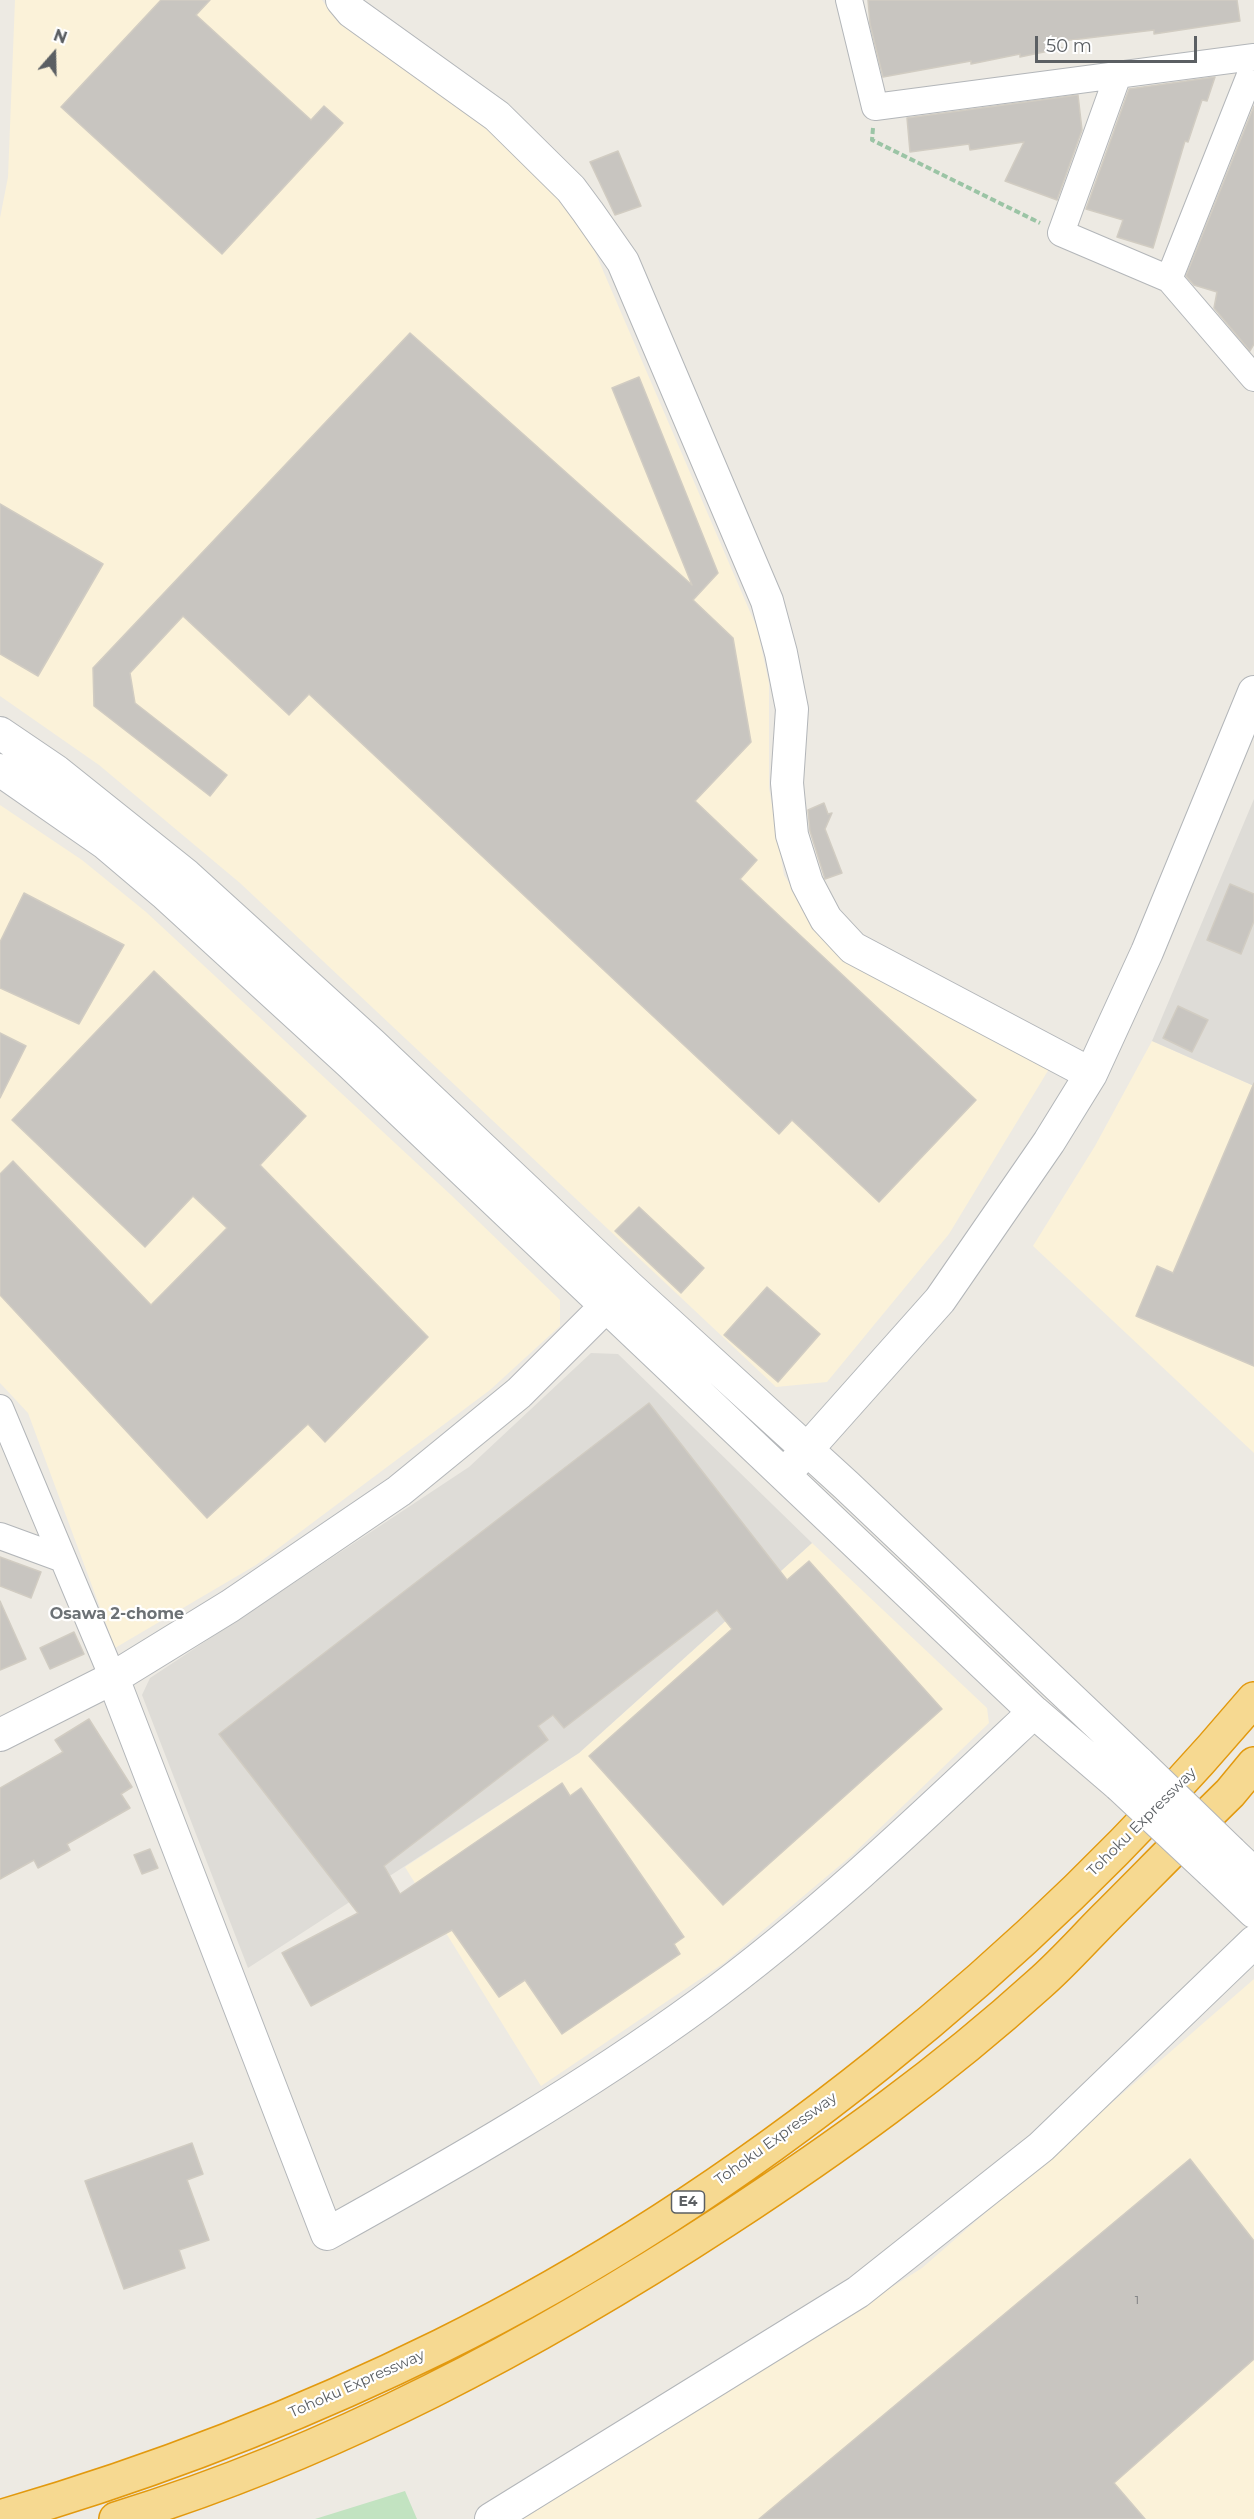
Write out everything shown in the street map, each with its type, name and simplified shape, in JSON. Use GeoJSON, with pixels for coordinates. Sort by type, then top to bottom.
{"type":"FeatureCollection","features":[{"type":"Feature","properties":{"kind":"highway","name":"Tohoku Expressway"},"geometry":{"type":"LineString","coordinates":[[0,2517],[97,2489],[190,2456],[333,2397],[443,2345],[628,2241],[723,2179],[914,2035],[1009,1953],[1200,1763],[1254,1699]]}},
{"type":"Feature","properties":{"kind":"highway","name":"E4"},"geometry":{"type":"LineString","coordinates":[[116,2519],[172,2502],[402,2407],[534,2337],[647,2271],[845,2140],[944,2064],[1041,1983],[1230,1793],[1254,1764]]}},
{"type":"Feature","properties":{"kind":"highway"},"geometry":{"type":"LineString","coordinates":[[129,2519],[172,2502]]}},
{"type":"Feature","properties":{"kind":"street"},"geometry":{"type":"LineString","coordinates":[[342,0],[352,12],[497,116],[571,189],[622,262],[767,601],[781,653],[792,708],[787,783],[792,835],[807,883],[826,919],[853,948],[1090,1074]]}},
{"type":"Feature","properties":{"kind":"street"},"geometry":{"type":"LineString","coordinates":[[849,0],[876,107],[1254,57]]}},
{"type":"Feature","properties":{"kind":"street"},"geometry":{"type":"LineString","coordinates":[[1169,279],[1254,65]]}},
{"type":"Feature","properties":{"kind":"street"},"geometry":{"type":"LineString","coordinates":[[1118,75],[1061,233],[1169,279],[1254,378]]}},
{"type":"Feature","properties":{"kind":"street"},"geometry":{"type":"LineString","coordinates":[[783,1476],[940,1300],[1049,1142],[1090,1074],[1147,952],[1254,692]]}},
{"type":"Feature","properties":{"kind":"street"},"geometry":{"type":"LineString","coordinates":[[0,733],[56,771],[186,875],[372,1044],[621,1280],[807,1450],[1129,1774]]}},
{"type":"Feature","properties":{"kind":"street"},"geometry":{"type":"LineString","coordinates":[[0,770],[105,843],[164,893],[351,1064],[1034,1712],[1129,1774],[1239,1863],[1254,1912]]}},
{"type":"Feature","properties":{"kind":"street"},"geometry":{"type":"LineString","coordinates":[[0,1735],[113,1678],[230,1606],[399,1491],[519,1393],[605,1307]]}},
{"type":"Feature","properties":{"kind":"street"},"geometry":{"type":"LineString","coordinates":[[0,1408],[113,1678],[327,2234],[497,2139],[702,2003],[831,1900],[1034,1712]]}},
{"type":"Feature","properties":{"kind":"street"},"geometry":{"type":"LineString","coordinates":[[0,1536],[63,1559]]}},
{"type":"Feature","properties":{"kind":"street"},"geometry":{"type":"LineString","coordinates":[[491,2519],[858,2292],[1041,2147],[1254,1942]]}},
{"type":"Feature","properties":{"kind":"path"},"geometry":{"type":"LineString","coordinates":[[876,107],[872,140],[1061,233]]}},
{"type":"Feature","properties":{"kind":"shaded area"},"geometry":{"type":"Polygon","coordinates":[[[15,0],[322,0],[330,11],[433,86],[487,120],[547,184],[589,238],[757,628],[769,683],[769,788],[784,875],[818,929],[1049,1069],[949,1234],[827,1382],[776,1387],[240,883],[99,765],[0,696],[0,218],[8,177],[15,0]]]}},
{"type":"Feature","properties":{"kind":"shaded area"},"geometry":{"type":"Polygon","coordinates":[[[1254,799],[1254,1086],[1152,1041],[1254,799]]]}},
{"type":"Feature","properties":{"kind":"shaded area"},"geometry":{"type":"Polygon","coordinates":[[[0,805],[82,860],[146,912],[451,1195],[560,1300],[560,1326],[490,1390],[256,1565],[115,1648],[28,1413],[0,1383],[0,805]]]}},
{"type":"Feature","properties":{"kind":"shaded area"},"geometry":{"type":"Polygon","coordinates":[[[1152,1041],[1254,1086],[1254,1453],[1033,1246],[1095,1146],[1152,1041]]]}},
{"type":"Feature","properties":{"kind":"shaded area"},"geometry":{"type":"Polygon","coordinates":[[[591,1353],[618,1354],[812,1543],[579,1753],[248,1968],[142,1695],[150,1678],[469,1467],[591,1353]]]}},
{"type":"Feature","properties":{"kind":"shaded area"},"geometry":{"type":"Polygon","coordinates":[[[812,1543],[987,1708],[989,1723],[851,1856],[724,1963],[541,2086],[405,1867],[579,1753],[812,1543]]]}},
{"type":"Feature","properties":{"kind":"shaded area"},"geometry":{"type":"Polygon","coordinates":[[[1254,1979],[1254,2519],[523,2519],[922,2268],[1254,1979]]]}},
{"type":"Feature","properties":{"kind":"green space"},"geometry":{"type":"Polygon","coordinates":[[[405,2491],[417,2519],[315,2519],[405,2491]]]}},
{"type":"Feature","properties":{"kind":"building"},"geometry":{"type":"Polygon","coordinates":[[[161,0],[210,0],[196,15],[311,120],[324,106],[343,123],[222,254],[61,107],[161,0]]]}},
{"type":"Feature","properties":{"kind":"building"},"geometry":{"type":"Polygon","coordinates":[[[868,0],[1237,0],[1240,21],[1154,34],[1154,30],[1063,41],[1052,45],[1063,48],[1020,57],[1020,54],[971,64],[971,61],[883,77],[870,24],[868,0]]]}},
{"type":"Feature","properties":{"kind":"building"},"geometry":{"type":"Polygon","coordinates":[[[1215,77],[1207,101],[1202,100],[1188,142],[1185,141],[1153,248],[1117,237],[1123,220],[1086,209],[1129,89],[1215,77]]]}},
{"type":"Feature","properties":{"kind":"building"},"geometry":{"type":"Polygon","coordinates":[[[1078,95],[1082,130],[1057,200],[1005,181],[1024,142],[970,150],[969,144],[910,152],[907,118],[1078,95]]]}},
{"type":"Feature","properties":{"kind":"building"},"geometry":{"type":"Polygon","coordinates":[[[1254,106],[1254,344],[1250,351],[1214,308],[1217,292],[1194,285],[1186,276],[1254,106]]]}},
{"type":"Feature","properties":{"kind":"building"},"geometry":{"type":"Polygon","coordinates":[[[618,151],[641,206],[615,215],[590,162],[618,151]]]}},
{"type":"Feature","properties":{"kind":"building"},"geometry":{"type":"Polygon","coordinates":[[[410,333],[692,585],[612,388],[639,377],[718,573],[693,600],[733,638],[751,742],[695,801],[757,860],[740,879],[976,1100],[879,1202],[792,1120],[779,1134],[309,694],[289,715],[183,616],[130,673],[135,703],[227,775],[210,796],[94,706],[93,668],[410,333]]]}},
{"type":"Feature","properties":{"kind":"building"},"geometry":{"type":"Polygon","coordinates":[[[0,504],[103,564],[38,676],[0,654],[0,504]]]}},
{"type":"Feature","properties":{"kind":"building"},"geometry":{"type":"Polygon","coordinates":[[[824,803],[828,814],[832,813],[825,829],[842,873],[825,879],[810,831],[808,810],[824,803]]]}},
{"type":"Feature","properties":{"kind":"building"},"geometry":{"type":"Polygon","coordinates":[[[1230,884],[1254,894],[1254,921],[1241,954],[1207,940],[1230,884]]]}},
{"type":"Feature","properties":{"kind":"building"},"geometry":{"type":"Polygon","coordinates":[[[24,893],[124,945],[79,1024],[0,988],[0,942],[24,893]]]}},
{"type":"Feature","properties":{"kind":"building"},"geometry":{"type":"Polygon","coordinates":[[[154,971],[306,1116],[260,1165],[428,1337],[325,1442],[308,1424],[207,1518],[0,1295],[0,1174],[13,1161],[151,1305],[227,1228],[193,1196],[145,1247],[12,1120],[154,971]]]}},
{"type":"Feature","properties":{"kind":"building"},"geometry":{"type":"Polygon","coordinates":[[[1178,1006],[1208,1020],[1192,1052],[1163,1038],[1178,1006]]]}},
{"type":"Feature","properties":{"kind":"building"},"geometry":{"type":"Polygon","coordinates":[[[0,1033],[26,1046],[0,1098],[0,1033]]]}},
{"type":"Feature","properties":{"kind":"building"},"geometry":{"type":"Polygon","coordinates":[[[1254,1083],[1254,1366],[1136,1316],[1157,1266],[1173,1273],[1254,1083]]]}},
{"type":"Feature","properties":{"kind":"building"},"geometry":{"type":"Polygon","coordinates":[[[639,1207],[704,1268],[681,1293],[615,1231],[639,1207]]]}},
{"type":"Feature","properties":{"kind":"building"},"geometry":{"type":"Polygon","coordinates":[[[767,1287],[820,1334],[778,1382],[724,1335],[767,1287]]]}},
{"type":"Feature","properties":{"kind":"building"},"geometry":{"type":"Polygon","coordinates":[[[649,1403],[787,1580],[809,1561],[942,1709],[723,1905],[589,1756],[732,1629],[717,1610],[564,1728],[553,1715],[538,1726],[548,1740],[384,1866],[400,1894],[562,1783],[570,1796],[581,1788],[684,1937],[674,1944],[680,1954],[562,2034],[525,1980],[499,1997],[452,1930],[311,2006],[282,1953],[358,1913],[219,1734],[649,1403]]]}},
{"type":"Feature","properties":{"kind":"building"},"geometry":{"type":"Polygon","coordinates":[[[0,1557],[41,1572],[31,1598],[0,1586],[0,1557]]]}},
{"type":"Feature","properties":{"kind":"building"},"geometry":{"type":"Polygon","coordinates":[[[0,1601],[26,1659],[0,1670],[0,1601]]]}},
{"type":"Feature","properties":{"kind":"building"},"geometry":{"type":"Polygon","coordinates":[[[74,1632],[84,1654],[50,1669],[40,1648],[74,1632]]]}},
{"type":"Feature","properties":{"kind":"building"},"geometry":{"type":"Polygon","coordinates":[[[89,1719],[132,1787],[121,1794],[130,1808],[67,1844],[70,1850],[38,1868],[34,1860],[0,1879],[0,1788],[63,1752],[55,1740],[89,1719]]]}},
{"type":"Feature","properties":{"kind":"building"},"geometry":{"type":"Polygon","coordinates":[[[150,1849],[158,1868],[142,1874],[134,1855],[150,1849]]]}},
{"type":"Feature","properties":{"kind":"building"},"geometry":{"type":"Polygon","coordinates":[[[192,2143],[203,2174],[187,2180],[209,2240],[179,2250],[185,2268],[124,2289],[85,2181],[192,2143]]]}},
{"type":"Feature","properties":{"kind":"building"},"geometry":{"type":"Polygon","coordinates":[[[1190,2159],[1254,2241],[1254,2359],[1114,2483],[1145,2519],[759,2519],[1190,2159]]]}},
{"type":"Feature","properties":{"kind":"district","name":"Osawa 2-chome"},"geometry":{"type":"Point","coordinates":[117,1614]}}]}
